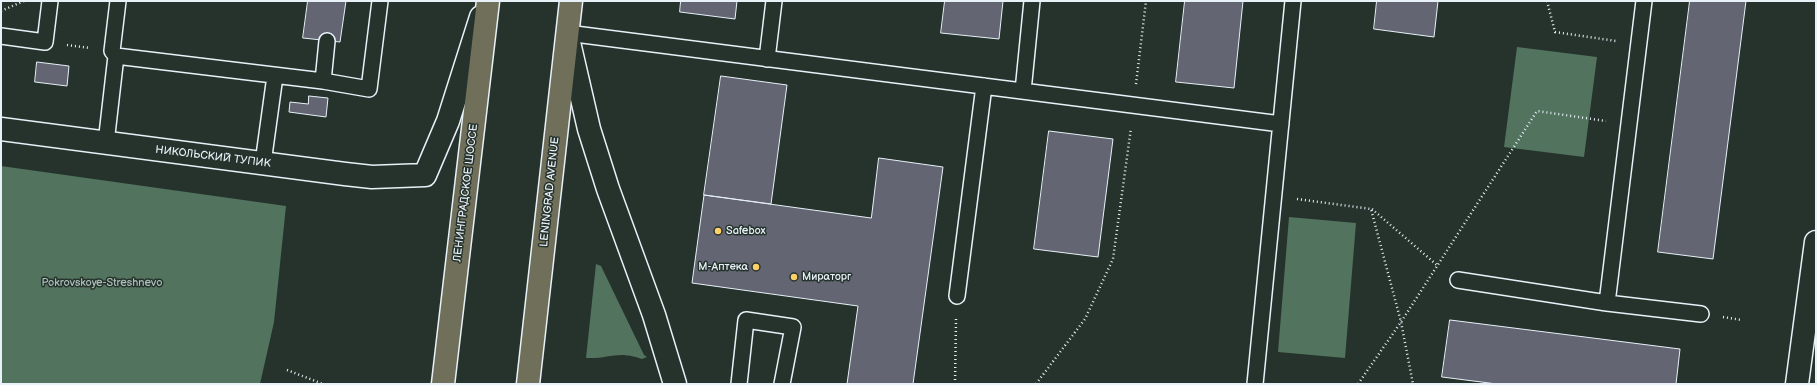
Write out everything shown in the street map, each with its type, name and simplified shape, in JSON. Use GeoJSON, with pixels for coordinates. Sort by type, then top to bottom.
{"type":"FeatureCollection","features":[{"type":"Feature","properties":{"kind":"main road","name":"ЛЕНИНГРАДСКОЕ ШОССЕ"},"geometry":{"type":"LineString","coordinates":[[443,384],[487,1]]}},
{"type":"Feature","properties":{"kind":"main road","name":"LENINGRAD AVENUE"},"geometry":{"type":"LineString","coordinates":[[528,384],[571,1]]}},
{"type":"Feature","properties":{"kind":"street","name":"НИКОЛЬСКИЙ ТУПИК"},"geometry":{"type":"LineString","coordinates":[[1,129],[372,177],[425,175],[448,121],[487,1]]}},
{"type":"Feature","properties":{"kind":"street"},"geometry":{"type":"LineString","coordinates":[[567,33],[589,129],[608,189],[654,316],[675,384]]}},
{"type":"Feature","properties":{"kind":"street"},"geometry":{"type":"LineString","coordinates":[[1797,384],[1816,242]]}},
{"type":"Feature","properties":{"kind":"lane"},"geometry":{"type":"LineString","coordinates":[[1,36],[45,42],[50,1]]}},
{"type":"Feature","properties":{"kind":"lane"},"geometry":{"type":"LineString","coordinates":[[106,143],[118,1]]}},
{"type":"Feature","properties":{"kind":"lane"},"geometry":{"type":"LineString","coordinates":[[114,54],[369,88],[380,1]]}},
{"type":"Feature","properties":{"kind":"lane"},"geometry":{"type":"LineString","coordinates":[[767,59],[774,1]]}},
{"type":"Feature","properties":{"kind":"lane"},"geometry":{"type":"LineString","coordinates":[[1023,91],[1032,1]]}},
{"type":"Feature","properties":{"kind":"lane"},"geometry":{"type":"LineString","coordinates":[[1255,384],[1293,1]]}},
{"type":"Feature","properties":{"kind":"lane"},"geometry":{"type":"LineString","coordinates":[[1607,303],[1644,1]]}},
{"type":"Feature","properties":{"kind":"lane"},"geometry":{"type":"LineString","coordinates":[[567,33],[1281,124]]}},
{"type":"Feature","properties":{"kind":"lane"},"geometry":{"type":"LineString","coordinates":[[323,81],[327,41]]}},
{"type":"Feature","properties":{"kind":"lane"},"geometry":{"type":"LineString","coordinates":[[263,163],[275,76]]}},
{"type":"Feature","properties":{"kind":"lane"},"geometry":{"type":"LineString","coordinates":[[957,296],[984,86]]}},
{"type":"Feature","properties":{"kind":"lane"},"geometry":{"type":"LineString","coordinates":[[1458,280],[1607,303],[1701,314]]}},
{"type":"Feature","properties":{"kind":"lane"},"geometry":{"type":"LineString","coordinates":[[739,384],[746,320],[793,327],[782,384]]}},
{"type":"Feature","properties":{"kind":"path"},"geometry":{"type":"LineString","coordinates":[[1,11],[24,1]]}},
{"type":"Feature","properties":{"kind":"path"},"geometry":{"type":"LineString","coordinates":[[1036,384],[1085,319],[1112,259],[1134,105],[1146,1]]}},
{"type":"Feature","properties":{"kind":"path"},"geometry":{"type":"LineString","coordinates":[[1547,1],[1555,32],[1638,44]]}},
{"type":"Feature","properties":{"kind":"path"},"geometry":{"type":"LineString","coordinates":[[45,42],[114,54]]}},
{"type":"Feature","properties":{"kind":"path"},"geometry":{"type":"LineString","coordinates":[[1358,384],[1401,322],[1537,112],[1630,124]]}},
{"type":"Feature","properties":{"kind":"path"},"geometry":{"type":"LineString","coordinates":[[1274,196],[1371,208],[1458,280]]}},
{"type":"Feature","properties":{"kind":"path"},"geometry":{"type":"LineString","coordinates":[[1371,208],[1401,322],[1413,384]]}},
{"type":"Feature","properties":{"kind":"path"},"geometry":{"type":"LineString","coordinates":[[955,384],[957,296]]}},
{"type":"Feature","properties":{"kind":"path"},"geometry":{"type":"LineString","coordinates":[[287,370],[323,384]]}},
{"type":"Feature","properties":{"kind":"green space"},"geometry":{"type":"Polygon","coordinates":[[[1517,47],[1597,57],[1584,157],[1504,147],[1517,47]]]}},
{"type":"Feature","properties":{"kind":"green space","name":"Pokrovskoye-Streshnevo"},"geometry":{"type":"Polygon","coordinates":[[[1,166],[286,206],[274,322],[260,384],[1,384],[1,166]]]}},
{"type":"Feature","properties":{"kind":"green space"},"geometry":{"type":"Polygon","coordinates":[[[1289,217],[1356,223],[1345,358],[1278,352],[1289,217]]]}},
{"type":"Feature","properties":{"kind":"green space"},"geometry":{"type":"Polygon","coordinates":[[[596,264],[601,266],[644,355],[647,357],[642,359],[633,356],[620,355],[586,358],[596,264]]]}},
{"type":"Feature","properties":{"kind":"building"},"geometry":{"type":"Polygon","coordinates":[[[308,1],[346,1],[340,42],[303,38],[308,1]]]}},
{"type":"Feature","properties":{"kind":"building"},"geometry":{"type":"Polygon","coordinates":[[[681,1],[737,1],[735,19],[680,12],[681,1]]]}},
{"type":"Feature","properties":{"kind":"building"},"geometry":{"type":"Polygon","coordinates":[[[945,1],[1003,1],[999,39],[941,33],[945,1]]]}},
{"type":"Feature","properties":{"kind":"building"},"geometry":{"type":"Polygon","coordinates":[[[1185,1],[1243,1],[1234,88],[1176,82],[1185,1]]]}},
{"type":"Feature","properties":{"kind":"building"},"geometry":{"type":"Polygon","coordinates":[[[1377,1],[1438,1],[1434,37],[1374,29],[1377,1]]]}},
{"type":"Feature","properties":{"kind":"building"},"geometry":{"type":"Polygon","coordinates":[[[1690,1],[1746,1],[1713,259],[1658,252],[1690,1]]]}},
{"type":"Feature","properties":{"kind":"building"},"geometry":{"type":"Polygon","coordinates":[[[37,62],[69,66],[67,86],[35,82],[37,62]]]}},
{"type":"Feature","properties":{"kind":"building"},"geometry":{"type":"Polygon","coordinates":[[[721,76],[787,85],[771,204],[704,195],[721,76]]]}},
{"type":"Feature","properties":{"kind":"building"},"geometry":{"type":"Polygon","coordinates":[[[309,96],[328,98],[326,117],[289,112],[290,102],[308,104],[309,96]]]}},
{"type":"Feature","properties":{"kind":"building"},"geometry":{"type":"Polygon","coordinates":[[[1049,131],[1113,139],[1098,257],[1034,249],[1049,131]]]}},
{"type":"Feature","properties":{"kind":"building"},"geometry":{"type":"Polygon","coordinates":[[[879,158],[943,167],[913,384],[847,384],[858,306],[692,283],[704,195],[871,218],[879,158]]]}},
{"type":"Feature","properties":{"kind":"building"},"geometry":{"type":"Polygon","coordinates":[[[1450,320],[1680,349],[1676,384],[1497,384],[1442,377],[1450,320]]]}},
{"type":"Feature","properties":{"kind":"place","name":"Safebox"},"geometry":{"type":"Point","coordinates":[718,231]}},
{"type":"Feature","properties":{"kind":"place","name":"М-Аптека"},"geometry":{"type":"Point","coordinates":[756,267]}},
{"type":"Feature","properties":{"kind":"place","name":"Мираторг"},"geometry":{"type":"Point","coordinates":[794,277]}}]}
